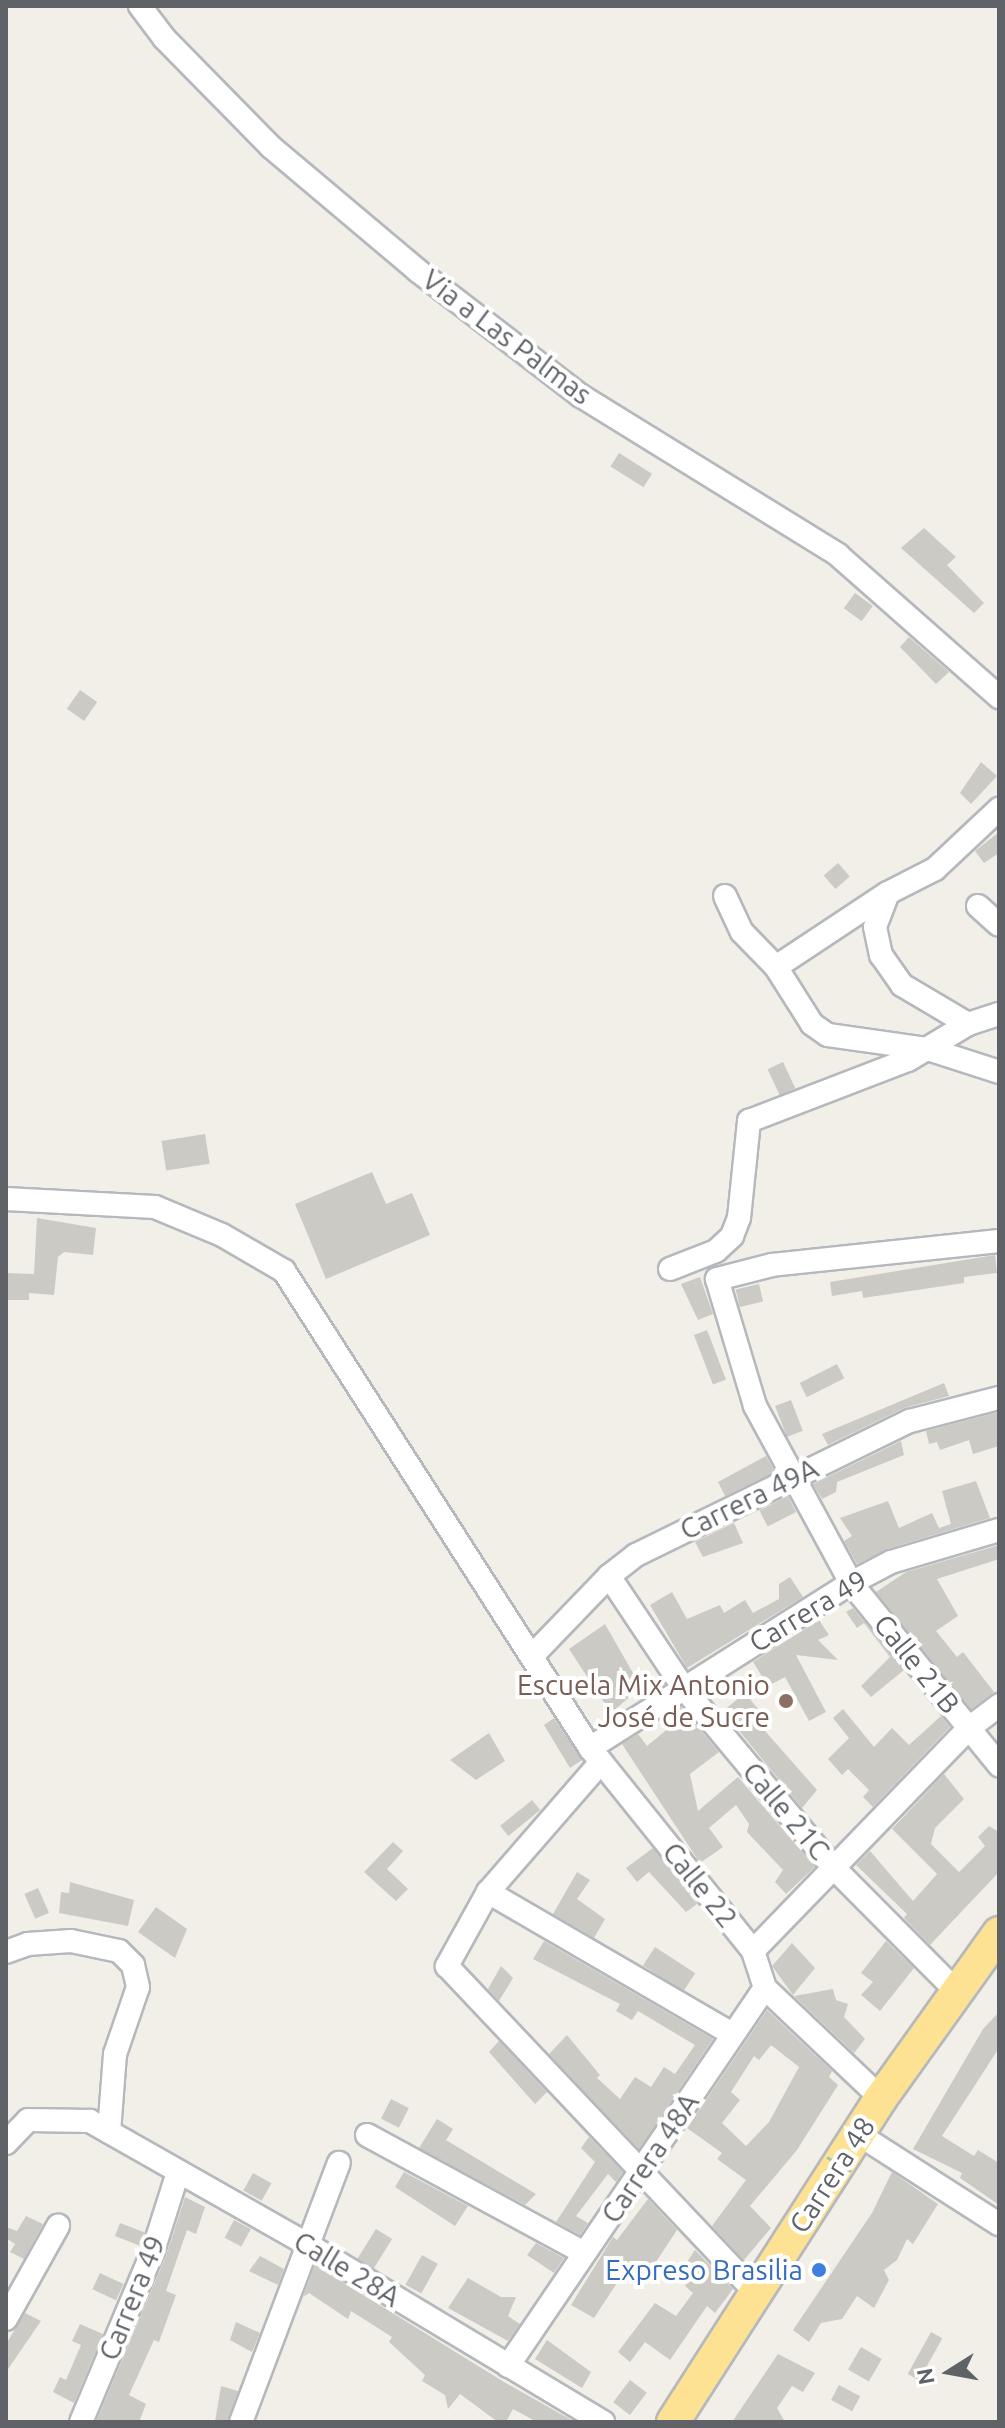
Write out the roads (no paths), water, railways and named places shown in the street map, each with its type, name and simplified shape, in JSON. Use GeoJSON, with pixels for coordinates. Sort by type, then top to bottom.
{"type":"FeatureCollection","features":[{"type":"Feature","properties":{"kind":"highway","name":"Carrera 48"},"geometry":{"type":"LineString","coordinates":[[673,2422],[881,2098],[955,1990],[999,1933]]}},
{"type":"Feature","properties":{"kind":"street","name":"Via a Las Palmas"},"geometry":{"type":"LineString","coordinates":[[140,6],[271,147],[418,271],[581,396],[838,555],[999,697]]}},
{"type":"Feature","properties":{"kind":"street"},"geometry":{"type":"LineString","coordinates":[[776,967],[888,893],[935,869],[999,809]]}},
{"type":"Feature","properties":{"kind":"street"},"geometry":{"type":"LineString","coordinates":[[888,893],[875,927],[881,955],[902,985],[968,1024]]}},
{"type":"Feature","properties":{"kind":"street"},"geometry":{"type":"LineString","coordinates":[[725,896],[742,932],[776,967],[812,1024],[828,1035],[928,1049],[999,1072]]}},
{"type":"Feature","properties":{"kind":"street"},"geometry":{"type":"LineString","coordinates":[[978,906],[999,925]]}},
{"type":"Feature","properties":{"kind":"street"},"geometry":{"type":"LineString","coordinates":[[670,1269],[716,1251],[732,1236],[739,1218],[749,1121],[928,1049],[968,1024],[999,1014]]}},
{"type":"Feature","properties":{"kind":"street","name":"Calle 22"},"geometry":{"type":"LineString","coordinates":[[6,1199],[155,1207],[222,1235],[284,1271],[596,1755],[753,1951],[765,1988],[881,2098]]}},
{"type":"Feature","properties":{"kind":"street","name":"Calle 21B"},"geometry":{"type":"LineString","coordinates":[[999,1241],[772,1265],[717,1279],[755,1406],[791,1478],[851,1583],[999,1765]]}},
{"type":"Feature","properties":{"kind":"street","name":"Carrera 49A"},"geometry":{"type":"LineString","coordinates":[[532,1656],[609,1576],[636,1555],[910,1421],[999,1398]]}},
{"type":"Feature","properties":{"kind":"street","name":"Carrera 49"},"geometry":{"type":"LineString","coordinates":[[645,2171],[447,1966],[488,1892],[596,1755],[683,1687],[851,1583],[891,1562],[999,1530]]}},
{"type":"Feature","properties":{"kind":"street","name":"Calle 21C"},"geometry":{"type":"LineString","coordinates":[[609,1576],[683,1687],[834,1868],[955,1990]]}},
{"type":"Feature","properties":{"kind":"street"},"geometry":{"type":"LineString","coordinates":[[753,1951],[969,1728],[999,1705]]}},
{"type":"Feature","properties":{"kind":"street"},"geometry":{"type":"LineString","coordinates":[[488,1892],[732,2034]]}},
{"type":"Feature","properties":{"kind":"street"},"geometry":{"type":"LineString","coordinates":[[6,1952],[28,1944],[71,1941],[119,1951],[133,1965],[138,1987],[115,2054],[99,2126],[28,2120],[6,2143]]}},
{"type":"Feature","properties":{"kind":"street","name":"Carrera 48A"},"geometry":{"type":"LineString","coordinates":[[508,2366],[584,2253],[645,2171],[765,1988]]}},
{"type":"Feature","properties":{"kind":"street","name":"Calle 28A"},"geometry":{"type":"LineString","coordinates":[[99,2126],[305,2243],[603,2422]]}},
{"type":"Feature","properties":{"kind":"street"},"geometry":{"type":"LineString","coordinates":[[858,2134],[999,2224]]}},
{"type":"Feature","properties":{"kind":"street"},"geometry":{"type":"LineString","coordinates":[[367,2135],[584,2253]]}},
{"type":"Feature","properties":{"kind":"street"},"geometry":{"type":"LineString","coordinates":[[241,2422],[305,2243],[339,2163]]}},
{"type":"Feature","properties":{"kind":"street"},"geometry":{"type":"LineString","coordinates":[[645,2171],[756,2293]]}},
{"type":"Feature","properties":{"kind":"street","name":"Carrera 49"},"geometry":{"type":"LineString","coordinates":[[81,2422],[153,2251],[178,2172]]}},
{"type":"Feature","properties":{"kind":"street"},"geometry":{"type":"LineString","coordinates":[[6,2319],[58,2226]]}},
{"type":"Feature","properties":{"kind":"place","name":"Escuela Mix Antonio José de Sucre"},"geometry":{"type":"Point","coordinates":[786,1701]}},
{"type":"Feature","properties":{"kind":"place","name":"Expreso Brasilia"},"geometry":{"type":"Point","coordinates":[819,2270]}}]}
